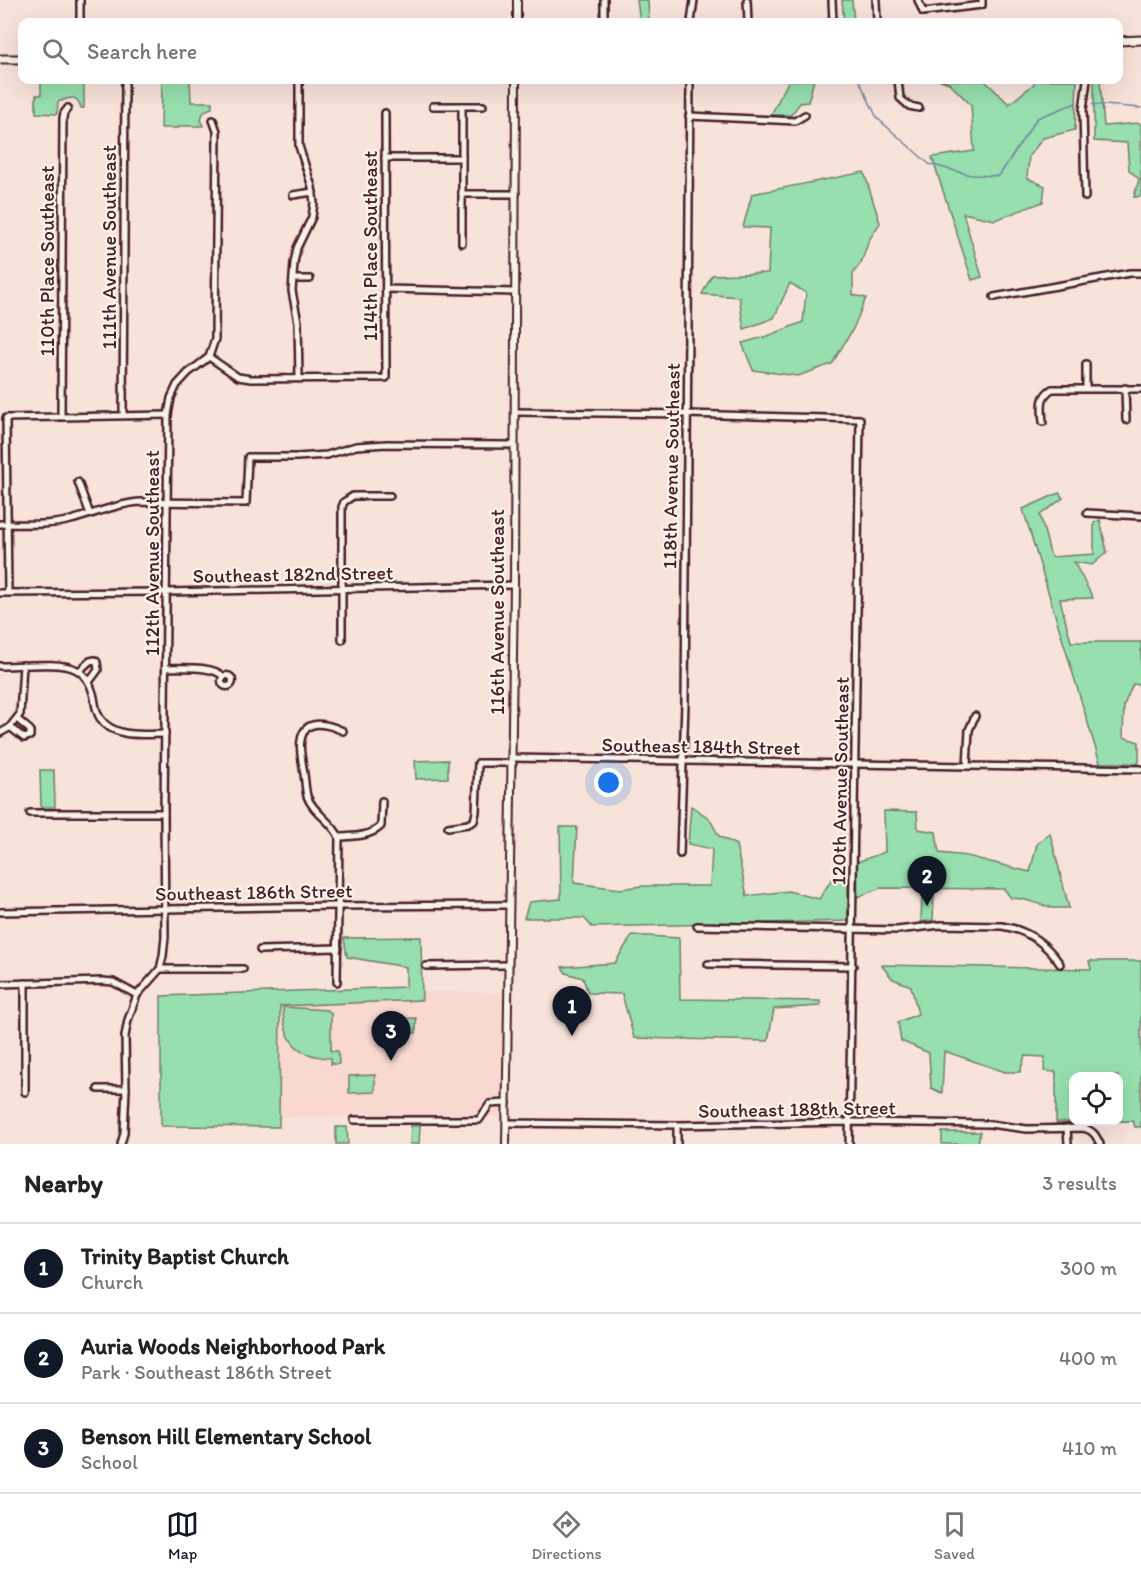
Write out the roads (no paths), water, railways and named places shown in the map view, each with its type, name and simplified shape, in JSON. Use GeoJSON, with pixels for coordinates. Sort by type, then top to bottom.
{"type":"FeatureCollection","features":[{"type":"Feature","properties":{"kind":"main road"},"geometry":{"type":"LineString","coordinates":[[1123,41],[1141,40]]}},
{"type":"Feature","properties":{"kind":"main road"},"geometry":{"type":"LineString","coordinates":[[0,59],[18,59]]}},
{"type":"Feature","properties":{"kind":"street"},"geometry":{"type":"LineString","coordinates":[[80,0],[80,18]]}},
{"type":"Feature","properties":{"kind":"street"},"geometry":{"type":"LineString","coordinates":[[517,0],[517,18]]}},
{"type":"Feature","properties":{"kind":"street"},"geometry":{"type":"LineString","coordinates":[[604,0],[604,18]]}},
{"type":"Feature","properties":{"kind":"street"},"geometry":{"type":"LineString","coordinates":[[692,18],[694,0]]}},
{"type":"Feature","properties":{"kind":"street"},"geometry":{"type":"LineString","coordinates":[[747,0],[748,18]]}},
{"type":"Feature","properties":{"kind":"street"},"geometry":{"type":"LineString","coordinates":[[832,0],[833,18]]}},
{"type":"Feature","properties":{"kind":"street"},"geometry":{"type":"LineString","coordinates":[[876,0],[876,18]]}},
{"type":"Feature","properties":{"kind":"street"},"geometry":{"type":"LineString","coordinates":[[918,0],[923,12],[982,5],[982,0]]}},
{"type":"Feature","properties":{"kind":"street","name":"111th Avenue Southeast"},"geometry":{"type":"LineString","coordinates":[[123,416],[125,84]]}},
{"type":"Feature","properties":{"kind":"street"},"geometry":{"type":"LineString","coordinates":[[213,120],[217,131],[216,339],[209,357],[238,377],[250,380],[299,378],[298,322],[292,291],[294,263],[297,248],[312,217],[314,203],[309,173],[299,146],[299,84]]}},
{"type":"Feature","properties":{"kind":"street","name":"116th Avenue Southeast"},"geometry":{"type":"LineString","coordinates":[[506,1144],[513,760],[516,84]]}},
{"type":"Feature","properties":{"kind":"street","name":"118th Avenue Southeast"},"geometry":{"type":"LineString","coordinates":[[680,854],[685,692],[690,84]]}},
{"type":"Feature","properties":{"kind":"street"},"geometry":{"type":"LineString","coordinates":[[898,84],[900,98],[909,106],[919,108]]}},
{"type":"Feature","properties":{"kind":"street"},"geometry":{"type":"LineString","coordinates":[[1085,197],[1083,110],[1086,84]]}},
{"type":"Feature","properties":{"kind":"street"},"geometry":{"type":"LineString","coordinates":[[433,106],[483,106]]}},
{"type":"Feature","properties":{"kind":"street"},"geometry":{"type":"LineString","coordinates":[[462,106],[462,243]]}},
{"type":"Feature","properties":{"kind":"street","name":"110th Place Southeast"},"geometry":{"type":"LineString","coordinates":[[61,416],[63,118],[68,108]]}},
{"type":"Feature","properties":{"kind":"street","name":"114th Place Southeast"},"geometry":{"type":"LineString","coordinates":[[299,378],[386,378],[385,113]]}},
{"type":"Feature","properties":{"kind":"street"},"geometry":{"type":"LineString","coordinates":[[689,116],[795,121],[805,115]]}},
{"type":"Feature","properties":{"kind":"street"},"geometry":{"type":"LineString","coordinates":[[385,158],[462,158]]}},
{"type":"Feature","properties":{"kind":"street"},"geometry":{"type":"LineString","coordinates":[[293,195],[313,192]]}},
{"type":"Feature","properties":{"kind":"street"},"geometry":{"type":"LineString","coordinates":[[462,194],[516,194]]}},
{"type":"Feature","properties":{"kind":"street"},"geometry":{"type":"LineString","coordinates":[[994,297],[1141,273]]}},
{"type":"Feature","properties":{"kind":"street"},"geometry":{"type":"LineString","coordinates":[[293,279],[310,279]]}},
{"type":"Feature","properties":{"kind":"street"},"geometry":{"type":"LineString","coordinates":[[386,290],[515,292]]}},
{"type":"Feature","properties":{"kind":"street","name":"112th Avenue Southeast"},"geometry":{"type":"LineString","coordinates":[[160,969],[165,937],[168,415],[171,398],[177,385],[209,357]]}},
{"type":"Feature","properties":{"kind":"street"},"geometry":{"type":"LineString","coordinates":[[1086,364],[1086,388]]}},
{"type":"Feature","properties":{"kind":"street"},"geometry":{"type":"LineString","coordinates":[[1125,388],[1126,420]]}},
{"type":"Feature","properties":{"kind":"street"},"geometry":{"type":"LineString","coordinates":[[1043,422],[1042,398],[1052,389],[1141,389]]}},
{"type":"Feature","properties":{"kind":"street"},"geometry":{"type":"LineString","coordinates":[[515,412],[687,414]]}},
{"type":"Feature","properties":{"kind":"street","name":"120th Avenue Southeast"},"geometry":{"type":"LineString","coordinates":[[687,414],[860,419],[849,1144]]}},
{"type":"Feature","properties":{"kind":"street"},"geometry":{"type":"LineString","coordinates":[[8,593],[3,453],[6,418],[168,415]]}},
{"type":"Feature","properties":{"kind":"street"},"geometry":{"type":"LineString","coordinates":[[0,524],[59,523],[124,504],[246,503],[248,457],[327,455],[356,446],[387,444],[514,445]]}},
{"type":"Feature","properties":{"kind":"street"},"geometry":{"type":"LineString","coordinates":[[78,482],[90,514]]}},
{"type":"Feature","properties":{"kind":"street"},"geometry":{"type":"LineString","coordinates":[[342,640],[342,507],[344,502],[353,496],[390,496]]}},
{"type":"Feature","properties":{"kind":"street"},"geometry":{"type":"LineString","coordinates":[[1087,513],[1141,516]]}},
{"type":"Feature","properties":{"kind":"street","name":"Southeast 182nd Street"},"geometry":{"type":"LineString","coordinates":[[0,593],[514,585]]}},
{"type":"Feature","properties":{"kind":"street"},"geometry":{"type":"LineString","coordinates":[[79,672],[90,661],[97,662],[98,670],[89,682]]}},
{"type":"Feature","properties":{"kind":"street"},"geometry":{"type":"LineString","coordinates":[[0,666],[65,665],[87,678],[101,720],[109,726],[132,734],[165,734]]}},
{"type":"Feature","properties":{"kind":"street"},"geometry":{"type":"LineString","coordinates":[[0,734],[10,727],[20,714],[22,666]]}},
{"type":"Feature","properties":{"kind":"street"},"geometry":{"type":"LineString","coordinates":[[166,668],[214,669],[224,677]]}},
{"type":"Feature","properties":{"kind":"street"},"geometry":{"type":"LineString","coordinates":[[967,766],[969,730],[975,716]]}},
{"type":"Feature","properties":{"kind":"street"},"geometry":{"type":"LineString","coordinates":[[10,727],[24,738],[30,736],[30,730],[16,720]]}},
{"type":"Feature","properties":{"kind":"street"},"geometry":{"type":"LineString","coordinates":[[337,982],[339,837],[336,830],[312,806],[307,796],[301,741],[304,732],[313,725],[328,724],[343,731]]}},
{"type":"Feature","properties":{"kind":"street","name":"Southeast 184th Street"},"geometry":{"type":"LineString","coordinates":[[448,827],[474,821],[477,812],[478,763],[513,760],[1141,769]]}},
{"type":"Feature","properties":{"kind":"street"},"geometry":{"type":"LineString","coordinates":[[339,837],[369,834],[376,831],[381,826],[382,801]]}},
{"type":"Feature","properties":{"kind":"street"},"geometry":{"type":"LineString","coordinates":[[30,813],[164,813]]}},
{"type":"Feature","properties":{"kind":"street","name":"Southeast 186th Street"},"geometry":{"type":"LineString","coordinates":[[0,912],[509,905]]}},
{"type":"Feature","properties":{"kind":"street"},"geometry":{"type":"LineString","coordinates":[[696,926],[897,930],[941,925],[1011,928],[1031,936],[1045,946],[1060,964]]}},
{"type":"Feature","properties":{"kind":"street"},"geometry":{"type":"LineString","coordinates":[[260,950],[338,948]]}},
{"type":"Feature","properties":{"kind":"street"},"geometry":{"type":"LineString","coordinates":[[708,964],[853,966]]}},
{"type":"Feature","properties":{"kind":"street"},"geometry":{"type":"LineString","coordinates":[[426,966],[508,965]]}},
{"type":"Feature","properties":{"kind":"street"},"geometry":{"type":"LineString","coordinates":[[121,1144],[124,1133],[126,1089],[125,1036],[137,995],[160,969],[243,969]]}},
{"type":"Feature","properties":{"kind":"street"},"geometry":{"type":"LineString","coordinates":[[0,984],[103,981],[113,982],[137,995]]}},
{"type":"Feature","properties":{"kind":"street"},"geometry":{"type":"LineString","coordinates":[[25,983],[25,1092]]}},
{"type":"Feature","properties":{"kind":"street"},"geometry":{"type":"LineString","coordinates":[[98,1089],[126,1089]]}},
{"type":"Feature","properties":{"kind":"street"},"geometry":{"type":"LineString","coordinates":[[354,1120],[477,1120],[490,1104],[507,1103]]}},
{"type":"Feature","properties":{"kind":"street","name":"Southeast 188th Street"},"geometry":{"type":"LineString","coordinates":[[507,1123],[677,1125],[850,1122],[989,1124],[1027,1129],[1079,1127],[1095,1134],[1100,1144]]}},
{"type":"Feature","properties":{"kind":"street"},"geometry":{"type":"LineString","coordinates":[[677,1125],[677,1144]]}},
{"type":"Feature","properties":{"kind":"street"},"geometry":{"type":"LineString","coordinates":[[1067,1128],[1068,1144]]}},
{"type":"Feature","properties":{"kind":"waterway"},"geometry":{"type":"LineString","coordinates":[[861,84],[877,118],[929,164],[971,175],[999,176],[1037,118],[1076,103]]}},
{"type":"Feature","properties":{"kind":"waterway"},"geometry":{"type":"LineString","coordinates":[[1092,104],[1141,108]]}},
{"type":"Feature","properties":{"kind":"place","name":"Auria Woods Neighborhood Park"},"geometry":{"type":"Point","coordinates":[927,906]}},
{"type":"Feature","properties":{"kind":"place","name":"Trinity Baptist Church"},"geometry":{"type":"Point","coordinates":[572,1036]}},
{"type":"Feature","properties":{"kind":"place","name":"Benson Hill Elementary School"},"geometry":{"type":"Point","coordinates":[391,1061]}}]}
